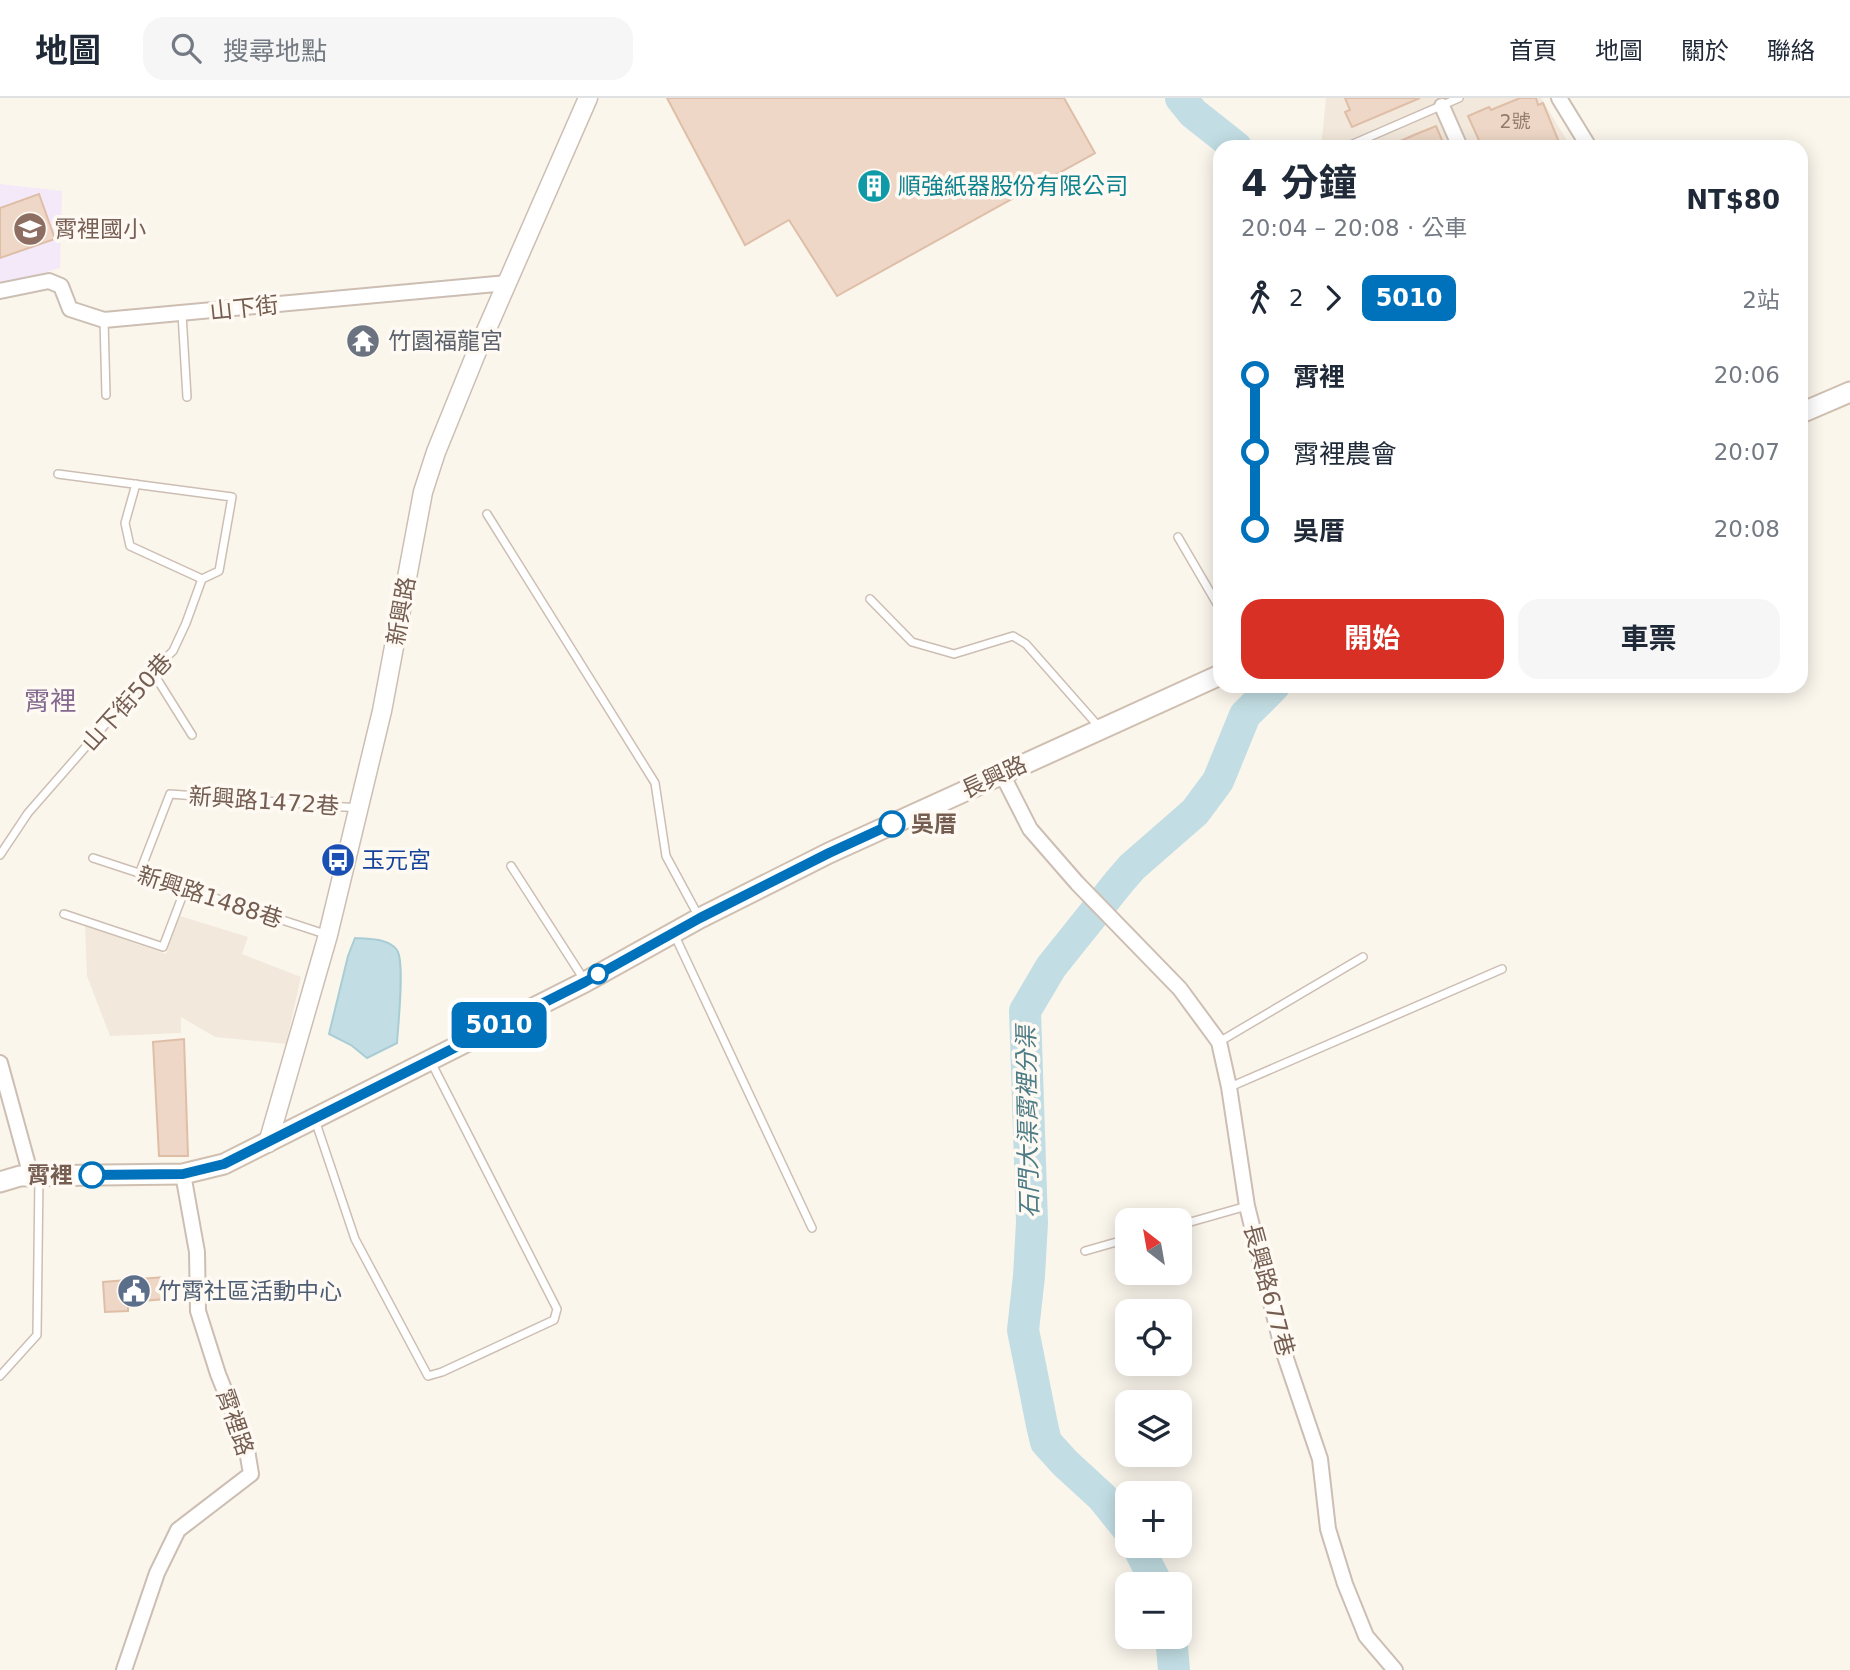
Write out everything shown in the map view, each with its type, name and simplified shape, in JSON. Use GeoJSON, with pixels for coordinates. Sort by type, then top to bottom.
{"type":"FeatureCollection","features":[{"type":"Feature","properties":{"kind":"main road"},"geometry":{"type":"LineString","coordinates":[[1808,410],[1850,393]]}},
{"type":"Feature","properties":{"kind":"main road","name":"長興路"},"geometry":{"type":"LineString","coordinates":[[0,1182],[20,1176],[183,1174],[224,1164],[585,982],[673,932],[829,853],[1213,678]]}},
{"type":"Feature","properties":{"kind":"street","name":"新興路"},"geometry":{"type":"LineString","coordinates":[[268,1143],[328,935],[385,698],[423,492],[436,452],[506,283],[588,98]]}},
{"type":"Feature","properties":{"kind":"street"},"geometry":{"type":"LineString","coordinates":[[1559,98],[1585,140]]}},
{"type":"Feature","properties":{"kind":"street"},"geometry":{"type":"LineString","coordinates":[[1443,106],[1457,140]]}},
{"type":"Feature","properties":{"kind":"street","name":"山下街"},"geometry":{"type":"LineString","coordinates":[[0,290],[49,281],[61,286],[70,309],[104,320],[506,283]]}},
{"type":"Feature","properties":{"kind":"street","name":"長興路677巷"},"geometry":{"type":"LineString","coordinates":[[1002,774],[1030,830],[1077,883],[1181,989],[1219,1042],[1229,1087],[1247,1206],[1282,1347],[1320,1459],[1328,1529],[1345,1584],[1366,1636],[1395,1670]]}},
{"type":"Feature","properties":{"kind":"street"},"geometry":{"type":"LineString","coordinates":[[0,1063],[4,1092],[35,1176]]}},
{"type":"Feature","properties":{"kind":"street","name":"霄裡路"},"geometry":{"type":"LineString","coordinates":[[124,1670],[157,1573],[178,1530],[251,1474],[246,1444],[218,1374],[198,1311],[197,1252],[183,1174]]}},
{"type":"Feature","properties":{"kind":"lane"},"geometry":{"type":"LineString","coordinates":[[1363,140],[1460,98]]}},
{"type":"Feature","properties":{"kind":"lane"},"geometry":{"type":"LineString","coordinates":[[182,314],[187,397]]}},
{"type":"Feature","properties":{"kind":"lane"},"geometry":{"type":"LineString","coordinates":[[104,320],[106,395]]}},
{"type":"Feature","properties":{"kind":"lane"},"geometry":{"type":"LineString","coordinates":[[58,474],[136,484],[125,523],[130,546],[202,579]]}},
{"type":"Feature","properties":{"kind":"lane","name":"山下街50巷"},"geometry":{"type":"LineString","coordinates":[[0,855],[28,813],[152,671],[173,651],[187,623],[202,579],[219,571],[232,497],[136,484]]}},
{"type":"Feature","properties":{"kind":"lane"},"geometry":{"type":"LineString","coordinates":[[487,514],[655,783],[666,856],[700,918]]}},
{"type":"Feature","properties":{"kind":"lane"},"geometry":{"type":"LineString","coordinates":[[1178,537],[1213,597]]}},
{"type":"Feature","properties":{"kind":"lane"},"geometry":{"type":"LineString","coordinates":[[870,600],[912,642],[954,654],[1013,636],[1026,644],[1101,729]]}},
{"type":"Feature","properties":{"kind":"lane"},"geometry":{"type":"LineString","coordinates":[[152,671],[192,734]]}},
{"type":"Feature","properties":{"kind":"lane","name":"新興路1472巷"},"geometry":{"type":"LineString","coordinates":[[139,874],[170,794],[358,808]]}},
{"type":"Feature","properties":{"kind":"lane","name":"新興路1488巷"},"geometry":{"type":"LineString","coordinates":[[93,858],[328,935]]}},
{"type":"Feature","properties":{"kind":"lane"},"geometry":{"type":"LineString","coordinates":[[511,866],[585,982]]}},
{"type":"Feature","properties":{"kind":"lane"},"geometry":{"type":"LineString","coordinates":[[64,914],[163,947],[185,889]]}},
{"type":"Feature","properties":{"kind":"lane"},"geometry":{"type":"LineString","coordinates":[[673,932],[812,1228]]}},
{"type":"Feature","properties":{"kind":"lane"},"geometry":{"type":"LineString","coordinates":[[1219,1042],[1363,957]]}},
{"type":"Feature","properties":{"kind":"lane"},"geometry":{"type":"LineString","coordinates":[[1229,1087],[1502,969]]}},
{"type":"Feature","properties":{"kind":"lane"},"geometry":{"type":"LineString","coordinates":[[315,1119],[355,1238],[428,1376],[554,1320],[556,1309],[430,1060]]}},
{"type":"Feature","properties":{"kind":"lane"},"geometry":{"type":"LineString","coordinates":[[0,1376],[37,1335],[35,1176]]}},
{"type":"Feature","properties":{"kind":"lane"},"geometry":{"type":"LineString","coordinates":[[1192,1222],[1247,1206]]}},
{"type":"Feature","properties":{"kind":"lane"},"geometry":{"type":"LineString","coordinates":[[1085,1251],[1115,1242]]}},
{"type":"Feature","properties":{"kind":"shaded area"},"geometry":{"type":"Polygon","coordinates":[[[1326,98],[1541,98],[1567,140],[1322,140],[1326,98]]]}},
{"type":"Feature","properties":{"kind":"shaded area","name":"霄裡國小"},"geometry":{"type":"Polygon","coordinates":[[[0,184],[62,191],[60,268],[0,285],[0,184]]]}},
{"type":"Feature","properties":{"kind":"shaded area"},"geometry":{"type":"Polygon","coordinates":[[[180,916],[248,937],[242,954],[301,977],[286,1044],[215,1037],[181,1017],[181,1033],[110,1036],[87,976],[85,926],[166,954],[180,916]]]}},
{"type":"Feature","properties":{"kind":"water"},"geometry":{"type":"Polygon","coordinates":[[[355,938],[378,940],[393,946],[397,950],[401,967],[397,1043],[367,1058],[351,1045],[329,1034],[355,938]]]}},
{"type":"Feature","properties":{"kind":"building","name":"順強紙器股份有限公司"},"geometry":{"type":"Polygon","coordinates":[[[667,98],[1064,98],[1095,153],[837,296],[789,220],[745,245],[667,98]]]}},
{"type":"Feature","properties":{"kind":"building"},"geometry":{"type":"Polygon","coordinates":[[[1345,98],[1420,98],[1352,127],[1345,112],[1350,110],[1345,98]]]}},
{"type":"Feature","properties":{"kind":"building"},"geometry":{"type":"Polygon","coordinates":[[[1520,98],[1536,98],[1538,105],[1543,103],[1558,140],[1479,140],[1468,116],[1489,107],[1491,110],[1520,98]]]}},
{"type":"Feature","properties":{"kind":"building"},"geometry":{"type":"Polygon","coordinates":[[[1436,126],[1442,140],[1403,140],[1436,126]]]}},
{"type":"Feature","properties":{"kind":"building"},"geometry":{"type":"Polygon","coordinates":[[[39,194],[55,239],[0,258],[0,208],[39,194]]]}},
{"type":"Feature","properties":{"kind":"building"},"geometry":{"type":"Polygon","coordinates":[[[184,1039],[188,1156],[159,1156],[153,1042],[184,1039]]]}},
{"type":"Feature","properties":{"kind":"building","name":"竹霄社區活動中心"},"geometry":{"type":"Polygon","coordinates":[[[164,1277],[166,1299],[128,1302],[128,1311],[105,1312],[103,1282],[164,1277]]]}},
{"type":"Feature","properties":{"kind":"waterway","name":"石門大渠霄裡分渠"},"geometry":{"type":"LineString","coordinates":[[1181,98],[1193,113],[1227,140]]}},
{"type":"Feature","properties":{"kind":"waterway","name":"石門大渠霄裡分渠"},"geometry":{"type":"LineString","coordinates":[[1115,1513],[1046,1442],[1023,1330],[1032,1222],[1025,1011],[1051,967],[1119,882],[1132,867],[1195,812],[1218,781],[1245,715],[1267,693]]}},
{"type":"Feature","properties":{"kind":"waterway","name":"石門大渠霄裡分渠"},"geometry":{"type":"LineString","coordinates":[[1144,1558],[1151,1572]]}},
{"type":"Feature","properties":{"kind":"waterway","name":"石門大渠霄裡分渠"},"geometry":{"type":"LineString","coordinates":[[1172,1649],[1174,1670]]}},
{"type":"Feature","properties":{"kind":"bus line","name":"5010"},"geometry":{"type":"LineString","coordinates":[[92,1175],[183,1174],[224,1164],[585,982],[700,918],[892,824]]}},
{"type":"Feature","properties":{"kind":"place","name":"順強紙器股份有限公司"},"geometry":{"type":"Point","coordinates":[874,186]}},
{"type":"Feature","properties":{"kind":"place","name":"霄裡國小"},"geometry":{"type":"Point","coordinates":[30,229]}},
{"type":"Feature","properties":{"kind":"place","name":"竹園福龍宮"},"geometry":{"type":"Point","coordinates":[363,341]}},
{"type":"Feature","properties":{"kind":"place","name":"吳厝"},"geometry":{"type":"Point","coordinates":[892,824]}},
{"type":"Feature","properties":{"kind":"place","name":"玉元宮"},"geometry":{"type":"Point","coordinates":[338,860]}},
{"type":"Feature","properties":{"kind":"place","name":"霄裡"},"geometry":{"type":"Point","coordinates":[92,1175]}},
{"type":"Feature","properties":{"kind":"place","name":"竹霄社區活動中心"},"geometry":{"type":"Point","coordinates":[134,1291]}},
{"type":"Feature","properties":{"kind":"district","name":"霄裡"},"geometry":{"type":"Point","coordinates":[50,701]}}]}
